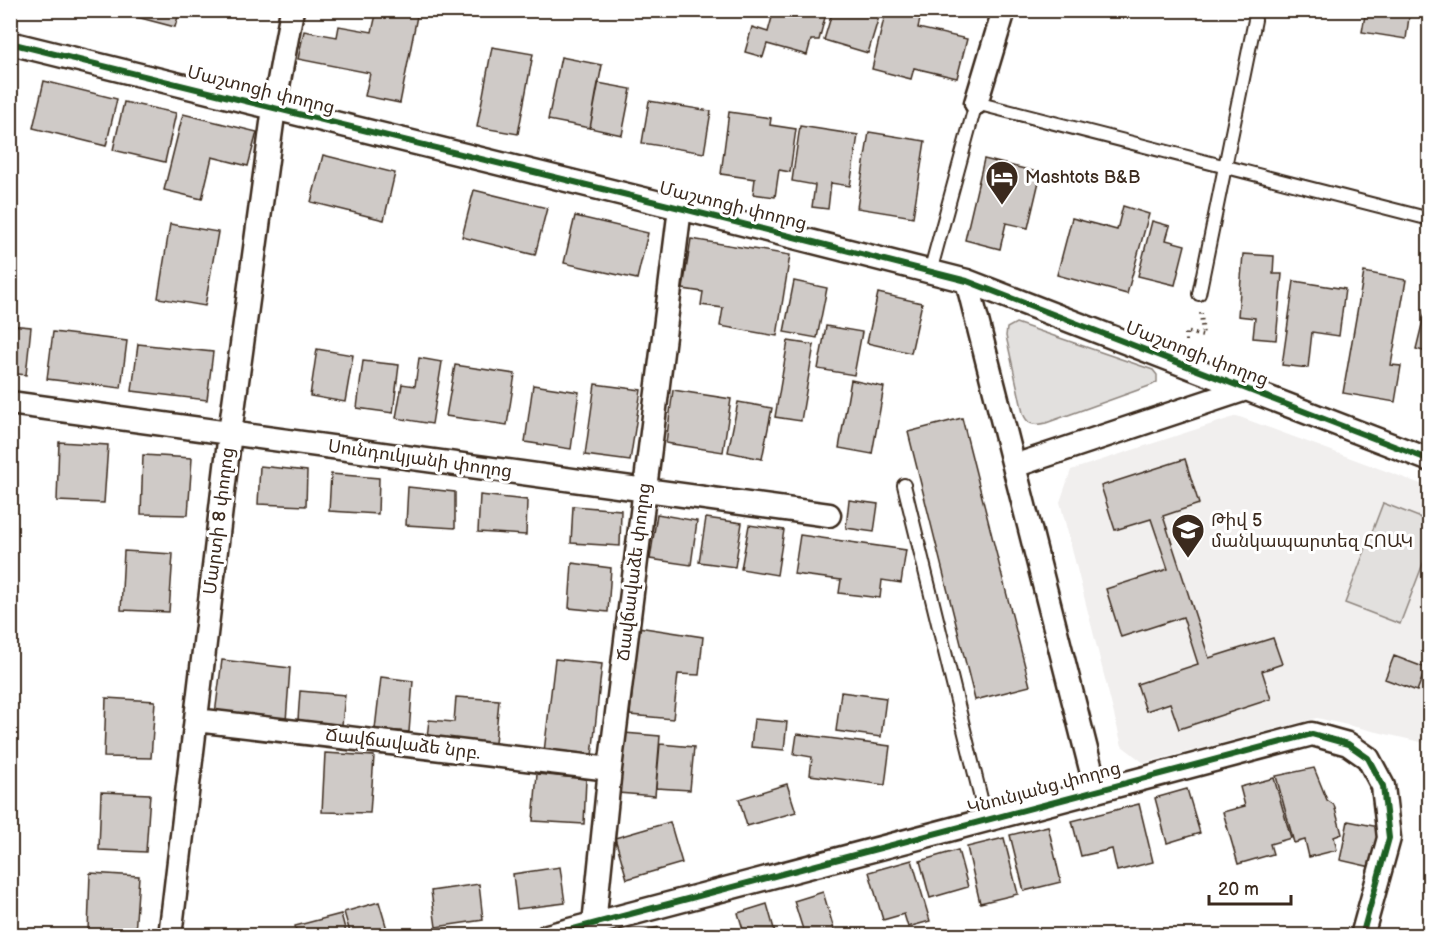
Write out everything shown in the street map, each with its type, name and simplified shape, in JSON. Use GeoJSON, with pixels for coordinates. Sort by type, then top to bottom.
{"type":"FeatureCollection","features":[{"type":"Feature","properties":{"kind":"street","name":"Մարտի 8 փողոց"},"geometry":{"type":"LineString","coordinates":[[170,936],[230,433],[274,108],[292,10]]}},
{"type":"Feature","properties":{"kind":"street"},"geometry":{"type":"LineString","coordinates":[[976,103],[1004,10]]}},
{"type":"Feature","properties":{"kind":"street","name":"Մաշտոցի փողոց"},"geometry":{"type":"LineString","coordinates":[[10,43],[967,281],[1430,460]]}},
{"type":"Feature","properties":{"kind":"street","name":"Ճավճավաձե փողոց"},"geometry":{"type":"LineString","coordinates":[[596,930],[610,769],[680,208]]}},
{"type":"Feature","properties":{"kind":"street"},"geometry":{"type":"LineString","coordinates":[[967,281],[1096,789]]}},
{"type":"Feature","properties":{"kind":"street"},"geometry":{"type":"LineString","coordinates":[[1014,466],[1246,389]]}},
{"type":"Feature","properties":{"kind":"street","name":"Սունդուկյանի փողոց"},"geometry":{"type":"LineString","coordinates":[[10,403],[829,516]]}},
{"type":"Feature","properties":{"kind":"street","name":"Ճավճավաձե նրբ."},"geometry":{"type":"LineString","coordinates":[[196,720],[610,769]]}},
{"type":"Feature","properties":{"kind":"street","name":"Կնունյանց փողոց"},"geometry":{"type":"LineString","coordinates":[[547,936],[596,930],[986,819],[1312,734],[1348,744],[1368,758],[1383,786],[1389,838],[1362,936]]}},
{"type":"Feature","properties":{"kind":"lane"},"geometry":{"type":"LineString","coordinates":[[1199,294],[1255,20]]}},
{"type":"Feature","properties":{"kind":"lane"},"geometry":{"type":"LineString","coordinates":[[930,272],[976,103],[1430,219]]}},
{"type":"Feature","properties":{"kind":"lane"},"geometry":{"type":"LineString","coordinates":[[904,485],[986,819]]}},
{"type":"Feature","properties":{"kind":"path"},"geometry":{"type":"LineString","coordinates":[[1186,366],[1186,332],[1203,336],[1199,294]]}},
{"type":"Feature","properties":{"kind":"shaded area"},"geometry":{"type":"Polygon","coordinates":[[[1016,323],[1153,370],[1157,375],[1157,382],[1046,423],[1032,424],[1023,413],[1006,336],[1007,328],[1016,323]]]}},
{"type":"Feature","properties":{"kind":"shaded area","name":"Թիվ 5 մանկապարտեզ ՀՈԱԿ"},"geometry":{"type":"Polygon","coordinates":[[[1237,416],[1429,487],[1429,744],[1317,718],[1144,763],[1122,746],[1060,502],[1071,470],[1237,416]]]}},
{"type":"Feature","properties":{"kind":"shaded area"},"geometry":{"type":"Polygon","coordinates":[[[1383,503],[1429,521],[1429,548],[1400,624],[1345,603],[1383,503]]]}},
{"type":"Feature","properties":{"kind":"building"},"geometry":{"type":"Polygon","coordinates":[[[110,10],[180,10],[175,27],[110,10]]]}},
{"type":"Feature","properties":{"kind":"building"},"geometry":{"type":"Polygon","coordinates":[[[377,10],[417,16],[400,103],[365,96],[370,73],[298,59],[304,31],[337,37],[339,26],[372,32],[377,10]]]}},
{"type":"Feature","properties":{"kind":"building"},"geometry":{"type":"Polygon","coordinates":[[[774,10],[827,10],[819,40],[811,40],[807,55],[767,44],[763,57],[745,52],[752,27],[768,32],[774,10]]]}},
{"type":"Feature","properties":{"kind":"building"},"geometry":{"type":"Polygon","coordinates":[[[833,10],[881,10],[868,53],[824,40],[833,10]]]}},
{"type":"Feature","properties":{"kind":"building"},"geometry":{"type":"Polygon","coordinates":[[[886,10],[922,10],[918,28],[967,39],[957,78],[914,68],[911,79],[872,69],[886,10]]]}},
{"type":"Feature","properties":{"kind":"building"},"geometry":{"type":"Polygon","coordinates":[[[1366,10],[1410,10],[1406,39],[1362,32],[1366,10]]]}},
{"type":"Feature","properties":{"kind":"building"},"geometry":{"type":"Polygon","coordinates":[[[492,47],[533,54],[518,134],[477,127],[492,47]]]}},
{"type":"Feature","properties":{"kind":"building"},"geometry":{"type":"Polygon","coordinates":[[[561,57],[602,65],[590,128],[548,120],[561,57]]]}},
{"type":"Feature","properties":{"kind":"building"},"geometry":{"type":"Polygon","coordinates":[[[44,81],[117,99],[106,146],[33,128],[44,81]]]}},
{"type":"Feature","properties":{"kind":"building"},"geometry":{"type":"Polygon","coordinates":[[[598,83],[631,89],[622,135],[590,128],[598,83]]]}},
{"type":"Feature","properties":{"kind":"building"},"geometry":{"type":"Polygon","coordinates":[[[649,101],[711,111],[704,153],[642,143],[649,101]]]}},
{"type":"Feature","properties":{"kind":"building"},"geometry":{"type":"Polygon","coordinates":[[[124,102],[176,113],[165,162],[113,150],[124,102]]]}},
{"type":"Feature","properties":{"kind":"building"},"geometry":{"type":"Polygon","coordinates":[[[729,112],[771,118],[770,125],[796,129],[790,172],[779,170],[775,197],[753,194],[755,179],[721,174],[729,112]]]}},
{"type":"Feature","properties":{"kind":"building"},"geometry":{"type":"Polygon","coordinates":[[[183,114],[257,132],[248,166],[212,157],[202,199],[164,190],[183,114]]]}},
{"type":"Feature","properties":{"kind":"building"},"geometry":{"type":"Polygon","coordinates":[[[800,126],[858,135],[850,186],[831,183],[828,209],[812,207],[815,185],[792,181],[800,126]]]}},
{"type":"Feature","properties":{"kind":"building"},"geometry":{"type":"Polygon","coordinates":[[[869,132],[925,141],[913,217],[857,208],[869,132]]]}},
{"type":"Feature","properties":{"kind":"building"},"geometry":{"type":"Polygon","coordinates":[[[323,155],[395,173],[384,220],[311,202],[323,155]]]}},
{"type":"Feature","properties":{"kind":"building"},"geometry":{"type":"Polygon","coordinates":[[[984,159],[1041,173],[1028,228],[1006,223],[1000,249],[965,240],[984,159]]]}},
{"type":"Feature","properties":{"kind":"building"},"geometry":{"type":"Polygon","coordinates":[[[474,190],[547,208],[535,255],[462,237],[474,190]]]}},
{"type":"Feature","properties":{"kind":"building"},"geometry":{"type":"Polygon","coordinates":[[[1123,206],[1149,214],[1127,294],[1057,275],[1072,218],[1117,230],[1123,206]]]}},
{"type":"Feature","properties":{"kind":"building"},"geometry":{"type":"Polygon","coordinates":[[[575,216],[648,233],[637,279],[564,263],[575,216]]]}},
{"type":"Feature","properties":{"kind":"building"},"geometry":{"type":"Polygon","coordinates":[[[1152,221],[1170,226],[1166,240],[1185,245],[1175,285],[1138,276],[1152,221]]]}},
{"type":"Feature","properties":{"kind":"building"},"geometry":{"type":"Polygon","coordinates":[[[170,224],[218,232],[205,306],[158,298],[170,224]]]}},
{"type":"Feature","properties":{"kind":"building"},"geometry":{"type":"Polygon","coordinates":[[[691,239],[790,255],[777,336],[720,326],[723,308],[701,305],[703,292],[683,289],[691,239]]]}},
{"type":"Feature","properties":{"kind":"building"},"geometry":{"type":"Polygon","coordinates":[[[1243,254],[1274,256],[1273,274],[1282,274],[1276,340],[1253,338],[1255,318],[1238,316],[1243,254]]]}},
{"type":"Feature","properties":{"kind":"building"},"geometry":{"type":"Polygon","coordinates":[[[1364,272],[1406,280],[1391,365],[1401,366],[1395,402],[1343,393],[1364,272]]]}},
{"type":"Feature","properties":{"kind":"building"},"geometry":{"type":"Polygon","coordinates":[[[794,281],[827,288],[817,338],[784,332],[794,281]]]}},
{"type":"Feature","properties":{"kind":"building"},"geometry":{"type":"Polygon","coordinates":[[[1294,281],[1345,289],[1339,336],[1312,332],[1308,368],[1282,365],[1294,281]]]}},
{"type":"Feature","properties":{"kind":"building"},"geometry":{"type":"Polygon","coordinates":[[[878,293],[922,303],[911,353],[867,343],[878,293]]]}},
{"type":"Feature","properties":{"kind":"building"},"geometry":{"type":"Polygon","coordinates":[[[1427,304],[1430,304],[1430,353],[1416,349],[1427,304]]]}},
{"type":"Feature","properties":{"kind":"building"},"geometry":{"type":"Polygon","coordinates":[[[10,325],[31,327],[26,375],[10,373],[10,325]]]}},
{"type":"Feature","properties":{"kind":"building"},"geometry":{"type":"Polygon","coordinates":[[[826,326],[862,332],[854,375],[818,369],[826,326]]]}},
{"type":"Feature","properties":{"kind":"building"},"geometry":{"type":"Polygon","coordinates":[[[53,332],[127,341],[121,388],[47,379],[53,332]]]}},
{"type":"Feature","properties":{"kind":"building"},"geometry":{"type":"Polygon","coordinates":[[[788,341],[814,345],[801,421],[775,417],[788,341]]]}},
{"type":"Feature","properties":{"kind":"building"},"geometry":{"type":"Polygon","coordinates":[[[138,344],[213,352],[207,400],[132,391],[138,344]]]}},
{"type":"Feature","properties":{"kind":"building"},"geometry":{"type":"Polygon","coordinates":[[[317,349],[353,355],[345,402],[310,396],[317,349]]]}},
{"type":"Feature","properties":{"kind":"building"},"geometry":{"type":"Polygon","coordinates":[[[419,358],[442,362],[432,424],[396,418],[402,384],[415,386],[419,358]]]}},
{"type":"Feature","properties":{"kind":"building"},"geometry":{"type":"Polygon","coordinates":[[[363,361],[399,365],[393,413],[357,408],[363,361]]]}},
{"type":"Feature","properties":{"kind":"building"},"geometry":{"type":"Polygon","coordinates":[[[455,365],[515,374],[507,425],[446,416],[455,365]]]}},
{"type":"Feature","properties":{"kind":"building"},"geometry":{"type":"Polygon","coordinates":[[[851,380],[884,387],[872,454],[839,448],[851,380]]]}},
{"type":"Feature","properties":{"kind":"building"},"geometry":{"type":"Polygon","coordinates":[[[595,384],[641,390],[630,461],[585,455],[595,384]]]}},
{"type":"Feature","properties":{"kind":"building"},"geometry":{"type":"Polygon","coordinates":[[[533,385],[579,392],[571,449],[525,442],[533,385]]]}},
{"type":"Feature","properties":{"kind":"building"},"geometry":{"type":"Polygon","coordinates":[[[673,390],[731,399],[723,452],[666,443],[673,390]]]}},
{"type":"Feature","properties":{"kind":"building"},"geometry":{"type":"Polygon","coordinates":[[[738,402],[772,408],[762,459],[728,452],[738,402]]]}},
{"type":"Feature","properties":{"kind":"building"},"geometry":{"type":"Polygon","coordinates":[[[962,418],[1030,686],[975,700],[908,432],[962,418]]]}},
{"type":"Feature","properties":{"kind":"building"},"geometry":{"type":"Polygon","coordinates":[[[10,431],[15,431],[10,484],[10,431]]]}},
{"type":"Feature","properties":{"kind":"building"},"geometry":{"type":"Polygon","coordinates":[[[59,442],[108,445],[104,503],[57,501],[59,442]]]}},
{"type":"Feature","properties":{"kind":"building"},"geometry":{"type":"Polygon","coordinates":[[[143,455],[192,458],[188,515],[141,514],[143,455]]]}},
{"type":"Feature","properties":{"kind":"building"},"geometry":{"type":"Polygon","coordinates":[[[1185,459],[1199,504],[1163,516],[1209,658],[1273,638],[1282,664],[1262,671],[1271,699],[1179,729],[1170,703],[1146,711],[1137,684],[1198,664],[1183,617],[1121,637],[1106,589],[1168,569],[1151,519],[1115,530],[1101,486],[1185,459]]]}},
{"type":"Feature","properties":{"kind":"building"},"geometry":{"type":"Polygon","coordinates":[[[260,466],[307,471],[306,506],[258,504],[260,466]]]}},
{"type":"Feature","properties":{"kind":"building"},"geometry":{"type":"Polygon","coordinates":[[[331,474],[379,478],[378,514],[329,511],[331,474]]]}},
{"type":"Feature","properties":{"kind":"building"},"geometry":{"type":"Polygon","coordinates":[[[408,487],[455,492],[455,528],[406,525],[408,487]]]}},
{"type":"Feature","properties":{"kind":"building"},"geometry":{"type":"Polygon","coordinates":[[[480,495],[527,500],[526,535],[478,532],[480,495]]]}},
{"type":"Feature","properties":{"kind":"building"},"geometry":{"type":"Polygon","coordinates":[[[849,500],[878,504],[874,532],[846,528],[849,500]]]}},
{"type":"Feature","properties":{"kind":"building"},"geometry":{"type":"Polygon","coordinates":[[[573,506],[621,510],[620,546],[571,543],[573,506]]]}},
{"type":"Feature","properties":{"kind":"building"},"geometry":{"type":"Polygon","coordinates":[[[657,514],[697,521],[691,565],[650,559],[657,514]]]}},
{"type":"Feature","properties":{"kind":"building"},"geometry":{"type":"Polygon","coordinates":[[[706,518],[742,523],[735,567],[699,562],[706,518]]]}},
{"type":"Feature","properties":{"kind":"building"},"geometry":{"type":"Polygon","coordinates":[[[749,525],[784,530],[777,575],[741,569],[749,525]]]}},
{"type":"Feature","properties":{"kind":"building"},"geometry":{"type":"Polygon","coordinates":[[[800,535],[906,550],[901,583],[882,580],[880,598],[839,593],[841,580],[794,574],[800,535]]]}},
{"type":"Feature","properties":{"kind":"building"},"geometry":{"type":"Polygon","coordinates":[[[124,551],[173,554],[169,612],[121,610],[124,551]]]}},
{"type":"Feature","properties":{"kind":"building"},"geometry":{"type":"Polygon","coordinates":[[[572,563],[611,568],[608,612],[569,608],[572,563]]]}},
{"type":"Feature","properties":{"kind":"building"},"geometry":{"type":"Polygon","coordinates":[[[638,627],[703,637],[699,675],[678,674],[673,719],[630,715],[638,627]]]}},
{"type":"Feature","properties":{"kind":"building"},"geometry":{"type":"Polygon","coordinates":[[[1394,656],[1426,668],[1417,691],[1385,679],[1394,656]]]}},
{"type":"Feature","properties":{"kind":"building"},"geometry":{"type":"Polygon","coordinates":[[[555,659],[602,664],[592,756],[544,752],[555,659]]]}},
{"type":"Feature","properties":{"kind":"building"},"geometry":{"type":"Polygon","coordinates":[[[222,660],[290,668],[286,721],[215,714],[222,660]]]}},
{"type":"Feature","properties":{"kind":"building"},"geometry":{"type":"Polygon","coordinates":[[[381,677],[413,681],[409,732],[375,729],[381,677]]]}},
{"type":"Feature","properties":{"kind":"building"},"geometry":{"type":"Polygon","coordinates":[[[300,691],[345,695],[342,725],[298,720],[300,691]]]}},
{"type":"Feature","properties":{"kind":"building"},"geometry":{"type":"Polygon","coordinates":[[[841,692],[886,698],[881,737],[836,731],[841,692]]]}},
{"type":"Feature","properties":{"kind":"building"},"geometry":{"type":"Polygon","coordinates":[[[456,697],[499,700],[495,743],[427,738],[429,720],[454,722],[456,697]]]}},
{"type":"Feature","properties":{"kind":"building"},"geometry":{"type":"Polygon","coordinates":[[[106,698],[155,701],[151,758],[104,757],[106,698]]]}},
{"type":"Feature","properties":{"kind":"building"},"geometry":{"type":"Polygon","coordinates":[[[754,719],[787,722],[784,750],[751,747],[754,719]]]}},
{"type":"Feature","properties":{"kind":"building"},"geometry":{"type":"Polygon","coordinates":[[[624,733],[660,736],[655,796],[618,793],[624,733]]]}},
{"type":"Feature","properties":{"kind":"building"},"geometry":{"type":"Polygon","coordinates":[[[797,734],[890,746],[885,785],[810,775],[812,757],[794,754],[797,734]]]}},
{"type":"Feature","properties":{"kind":"building"},"geometry":{"type":"Polygon","coordinates":[[[660,744],[694,747],[690,790],[656,788],[660,744]]]}},
{"type":"Feature","properties":{"kind":"building"},"geometry":{"type":"Polygon","coordinates":[[[325,753],[374,756],[370,813],[322,812],[325,753]]]}},
{"type":"Feature","properties":{"kind":"building"},"geometry":{"type":"Polygon","coordinates":[[[1314,768],[1327,800],[1334,805],[1342,834],[1334,837],[1337,850],[1309,857],[1305,840],[1294,843],[1276,776],[1314,768]]]}},
{"type":"Feature","properties":{"kind":"building"},"geometry":{"type":"Polygon","coordinates":[[[537,774],[586,779],[584,824],[533,821],[537,774]]]}},
{"type":"Feature","properties":{"kind":"building"},"geometry":{"type":"Polygon","coordinates":[[[1274,778],[1291,838],[1270,844],[1273,854],[1238,864],[1223,812],[1245,806],[1240,787],[1274,778]]]}},
{"type":"Feature","properties":{"kind":"building"},"geometry":{"type":"Polygon","coordinates":[[[787,784],[796,812],[747,826],[739,799],[787,784]]]}},
{"type":"Feature","properties":{"kind":"building"},"geometry":{"type":"Polygon","coordinates":[[[1187,789],[1200,833],[1167,843],[1155,798],[1187,789]]]}},
{"type":"Feature","properties":{"kind":"building"},"geometry":{"type":"Polygon","coordinates":[[[101,792],[150,794],[146,852],[99,850],[101,792]]]}},
{"type":"Feature","properties":{"kind":"building"},"geometry":{"type":"Polygon","coordinates":[[[1139,804],[1153,862],[1117,871],[1112,849],[1081,856],[1072,821],[1139,804]]]}},
{"type":"Feature","properties":{"kind":"building"},"geometry":{"type":"Polygon","coordinates":[[[1348,821],[1379,827],[1371,867],[1340,860],[1348,821]]]}},
{"type":"Feature","properties":{"kind":"building"},"geometry":{"type":"Polygon","coordinates":[[[670,822],[682,863],[627,879],[615,838],[670,822]]]}},
{"type":"Feature","properties":{"kind":"building"},"geometry":{"type":"Polygon","coordinates":[[[1048,826],[1061,882],[1024,891],[1010,835],[1048,826]]]}},
{"type":"Feature","properties":{"kind":"building"},"geometry":{"type":"Polygon","coordinates":[[[1004,838],[1018,894],[980,903],[967,847],[1004,838]]]}},
{"type":"Feature","properties":{"kind":"building"},"geometry":{"type":"Polygon","coordinates":[[[958,850],[968,887],[930,898],[920,861],[958,850]]]}},
{"type":"Feature","properties":{"kind":"building"},"geometry":{"type":"Polygon","coordinates":[[[912,860],[930,921],[908,927],[904,914],[883,920],[869,872],[912,860]]]}},
{"type":"Feature","properties":{"kind":"building"},"geometry":{"type":"Polygon","coordinates":[[[560,867],[565,903],[517,909],[513,874],[560,867]]]}},
{"type":"Feature","properties":{"kind":"building"},"geometry":{"type":"Polygon","coordinates":[[[90,873],[139,876],[135,934],[88,932],[90,873]]]}},
{"type":"Feature","properties":{"kind":"building"},"geometry":{"type":"Polygon","coordinates":[[[479,884],[483,920],[436,927],[431,891],[479,884]]]}},
{"type":"Feature","properties":{"kind":"building"},"geometry":{"type":"Polygon","coordinates":[[[823,892],[836,936],[805,936],[794,901],[823,892]]]}},
{"type":"Feature","properties":{"kind":"building"},"geometry":{"type":"Polygon","coordinates":[[[379,902],[389,936],[351,936],[344,912],[379,902]]]}},
{"type":"Feature","properties":{"kind":"building"},"geometry":{"type":"Polygon","coordinates":[[[767,904],[776,936],[745,936],[738,913],[767,904]]]}},
{"type":"Feature","properties":{"kind":"building"},"geometry":{"type":"Polygon","coordinates":[[[341,914],[347,936],[297,936],[295,926],[341,914]]]}},
{"type":"Feature","properties":{"kind":"building"},"geometry":{"type":"Polygon","coordinates":[[[660,927],[662,936],[624,936],[660,927]]]}},
{"type":"Feature","properties":{"kind":"cycle path"},"geometry":{"type":"LineString","coordinates":[[10,43],[967,281],[1430,460]]}},
{"type":"Feature","properties":{"kind":"cycle path"},"geometry":{"type":"LineString","coordinates":[[547,936],[1312,734],[1348,744],[1368,758],[1383,786],[1389,838],[1362,936]]}},
{"type":"Feature","properties":{"kind":"place","name":"Mashtots B&B"},"geometry":{"type":"Point","coordinates":[1002,206]}},
{"type":"Feature","properties":{"kind":"place","name":"Թիվ 5 մանկապարտեզ ՀՈԱԿ"},"geometry":{"type":"Point","coordinates":[1188,559]}}]}
